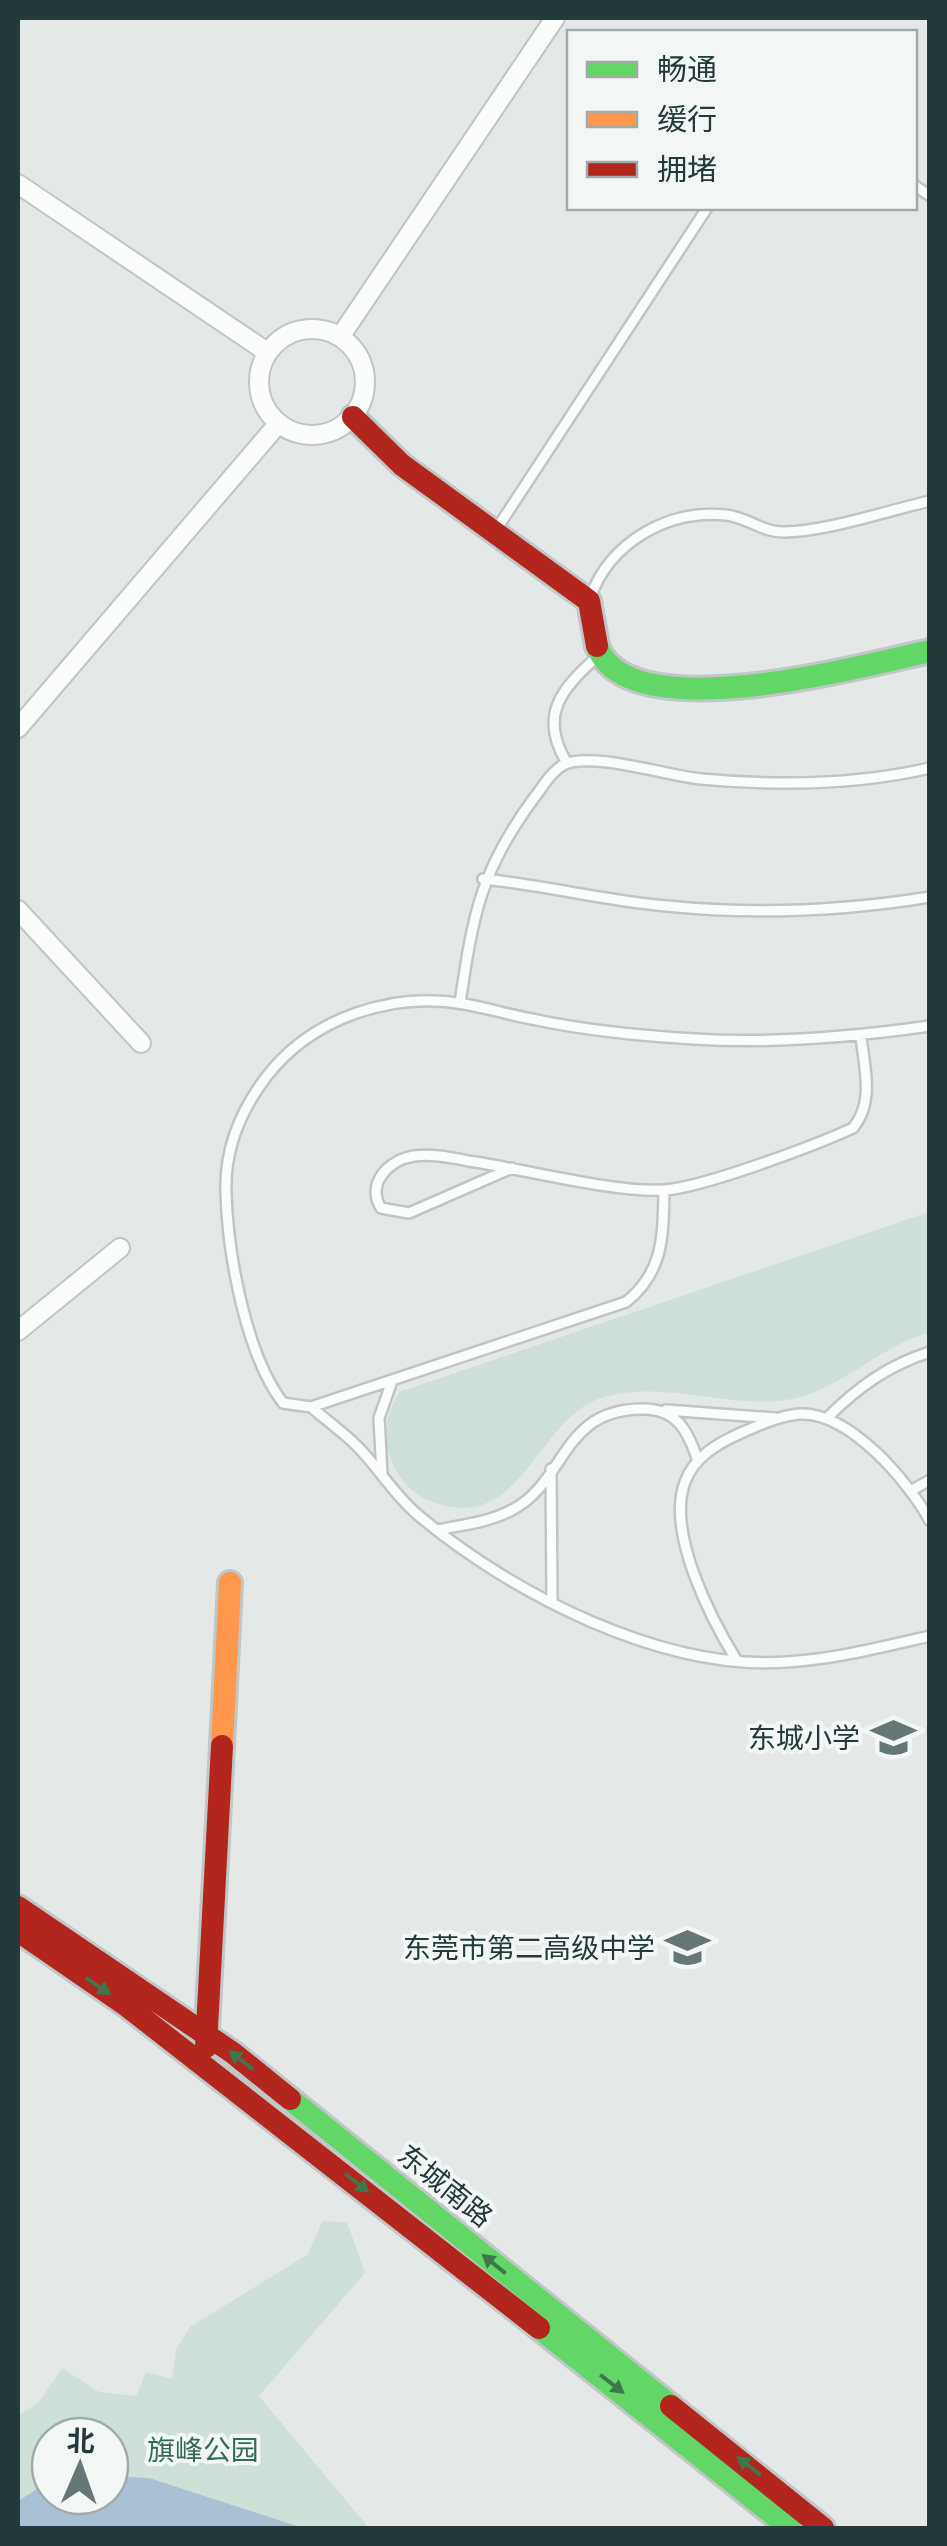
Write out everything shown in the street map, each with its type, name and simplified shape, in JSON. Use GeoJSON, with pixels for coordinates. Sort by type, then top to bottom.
{"type":"FeatureCollection","features":[{"type":"Feature","properties":{"kind":"street"},"geometry":{"type":"LineString","coordinates":[[340,337],[555,18]]}},
{"type":"Feature","properties":{"kind":"street"},"geometry":{"type":"LineString","coordinates":[[18,184],[267,352]]}},
{"type":"Feature","properties":{"kind":"street"},"geometry":{"type":"LineString","coordinates":[[315,328],[340,337],[355,350],[365,372],[366,388],[353,417],[328,433],[311,436],[278,424],[264,406],[258,387],[267,352],[291,333],[315,328]]}},
{"type":"Feature","properties":{"kind":"street"},"geometry":{"type":"LineString","coordinates":[[353,417],[402,465],[496,530],[589,602],[600,654],[612,668],[634,680],[702,689],[742,688],[930,650]]}},
{"type":"Feature","properties":{"kind":"street"},"geometry":{"type":"LineString","coordinates":[[18,728],[278,424]]}},
{"type":"Feature","properties":{"kind":"street"},"geometry":{"type":"LineString","coordinates":[[18,910],[141,1043]]}},
{"type":"Feature","properties":{"kind":"street"},"geometry":{"type":"LineString","coordinates":[[18,1331],[120,1248]]}},
{"type":"Feature","properties":{"kind":"street"},"geometry":{"type":"LineString","coordinates":[[203,2064],[208,2035],[230,1583]]}},
{"type":"Feature","properties":{"kind":"street","name":"东城南路"},"geometry":{"type":"LineString","coordinates":[[18,1907],[208,2035],[824,2528]]}},
{"type":"Feature","properties":{"kind":"street","name":"东城南路"},"geometry":{"type":"LineString","coordinates":[[18,1932],[203,2064],[790,2528]]}},
{"type":"Feature","properties":{"kind":"lane"},"geometry":{"type":"LineString","coordinates":[[496,530],[706,210]]}},
{"type":"Feature","properties":{"kind":"lane"},"geometry":{"type":"LineString","coordinates":[[589,602],[629,543],[652,526],[674,519],[726,515],[785,532],[930,501]]}},
{"type":"Feature","properties":{"kind":"lane"},"geometry":{"type":"LineString","coordinates":[[567,763],[552,740],[553,714],[570,682],[600,654]]}},
{"type":"Feature","properties":{"kind":"lane"},"geometry":{"type":"LineString","coordinates":[[460,1003],[472,919],[483,880],[510,830],[552,774],[567,763],[778,783],[860,780],[930,768]]}},
{"type":"Feature","properties":{"kind":"lane"},"geometry":{"type":"LineString","coordinates":[[483,880],[665,906],[729,910],[874,906],[930,897]]}},
{"type":"Feature","properties":{"kind":"lane"},"geometry":{"type":"LineString","coordinates":[[664,1190],[662,1251],[651,1275],[626,1302],[311,1407],[284,1403],[270,1386],[238,1284],[226,1193],[233,1133],[254,1093],[280,1058],[316,1031],[351,1014],[385,1005],[460,1003],[539,1021],[667,1037],[780,1041],[861,1036],[930,1026]]}},
{"type":"Feature","properties":{"kind":"lane"},"geometry":{"type":"LineString","coordinates":[[512,1168],[409,1212],[381,1208],[375,1198],[374,1186],[382,1174],[415,1156],[512,1168],[664,1190],[853,1128],[863,1116],[866,1096],[861,1036]]}},
{"type":"Feature","properties":{"kind":"lane"},"geometry":{"type":"LineString","coordinates":[[827,1418],[855,1390],[886,1369],[930,1352]]}},
{"type":"Feature","properties":{"kind":"lane"},"geometry":{"type":"LineString","coordinates":[[382,1477],[378,1428],[392,1381]]}},
{"type":"Feature","properties":{"kind":"lane"},"geometry":{"type":"LineString","coordinates":[[311,1407],[359,1448],[382,1477],[437,1530],[552,1600],[670,1652],[737,1661],[784,1662],[830,1657],[930,1636]]}},
{"type":"Feature","properties":{"kind":"lane"},"geometry":{"type":"LineString","coordinates":[[437,1530],[514,1510],[583,1428],[606,1414],[653,1409],[778,1418]]}},
{"type":"Feature","properties":{"kind":"lane"},"geometry":{"type":"LineString","coordinates":[[653,1409],[686,1427],[698,1461]]}},
{"type":"Feature","properties":{"kind":"lane"},"geometry":{"type":"LineString","coordinates":[[737,1661],[697,1582],[682,1521],[685,1481],[698,1461],[718,1443],[778,1418],[801,1414],[827,1418],[888,1464],[912,1490],[930,1521]]}},
{"type":"Feature","properties":{"kind":"lane"},"geometry":{"type":"LineString","coordinates":[[550,1469],[552,1600]]}},
{"type":"Feature","properties":{"kind":"lane"},"geometry":{"type":"LineString","coordinates":[[912,1490],[930,1480]]}},
{"type":"Feature","properties":{"kind":"green space"},"geometry":{"type":"Polygon","coordinates":[[[929,1212],[929,1333],[891,1349],[819,1390],[800,1397],[757,1402],[648,1392],[604,1397],[581,1408],[562,1426],[510,1488],[490,1502],[465,1508],[420,1496],[407,1486],[393,1465],[386,1432],[399,1392],[929,1212]]]}},
{"type":"Feature","properties":{"kind":"green space","name":"旗峰公园"},"geometry":{"type":"Polygon","coordinates":[[[322,2221],[347,2222],[365,2273],[259,2396],[369,2528],[18,2528],[18,2416],[40,2401],[62,2368],[99,2392],[136,2396],[146,2372],[172,2379],[176,2350],[190,2327],[308,2254],[322,2221]]]}},
{"type":"Feature","properties":{"kind":"water"},"geometry":{"type":"Polygon","coordinates":[[[130,2477],[149,2478],[303,2528],[18,2528],[18,2501],[30,2493],[30,2516],[130,2516],[130,2477]]]}},
{"type":"Feature","properties":{"kind":"traffic: fast"},"geometry":{"type":"LineString","coordinates":[[597,646],[618,671],[653,685],[699,689],[804,678],[930,651]]}},
{"type":"Feature","properties":{"kind":"traffic: fast"},"geometry":{"type":"LineString","coordinates":[[290,2099],[671,2406]]}},
{"type":"Feature","properties":{"kind":"traffic: fast"},"geometry":{"type":"LineString","coordinates":[[539,2328],[790,2528]]}},
{"type":"Feature","properties":{"kind":"traffic: slow"},"geometry":{"type":"LineString","coordinates":[[222,1746],[230,1583]]}},
{"type":"Feature","properties":{"kind":"traffic: jam"},"geometry":{"type":"LineString","coordinates":[[353,417],[402,465],[589,601],[597,646]]}},
{"type":"Feature","properties":{"kind":"traffic: jam"},"geometry":{"type":"LineString","coordinates":[[206,2047],[222,1746]]}},
{"type":"Feature","properties":{"kind":"traffic: jam"},"geometry":{"type":"LineString","coordinates":[[18,1907],[233,2053],[290,2099]]}},
{"type":"Feature","properties":{"kind":"traffic: jam"},"geometry":{"type":"LineString","coordinates":[[18,1931],[127,2006],[539,2328]]}},
{"type":"Feature","properties":{"kind":"traffic: jam"},"geometry":{"type":"LineString","coordinates":[[671,2406],[823,2528]]}},
{"type":"Feature","properties":{"kind":"place","name":"东城小学"},"geometry":{"type":"Point","coordinates":[893,1738]}},
{"type":"Feature","properties":{"kind":"place","name":"东莞市第二高级中学"},"geometry":{"type":"Point","coordinates":[688,1948]}}]}
